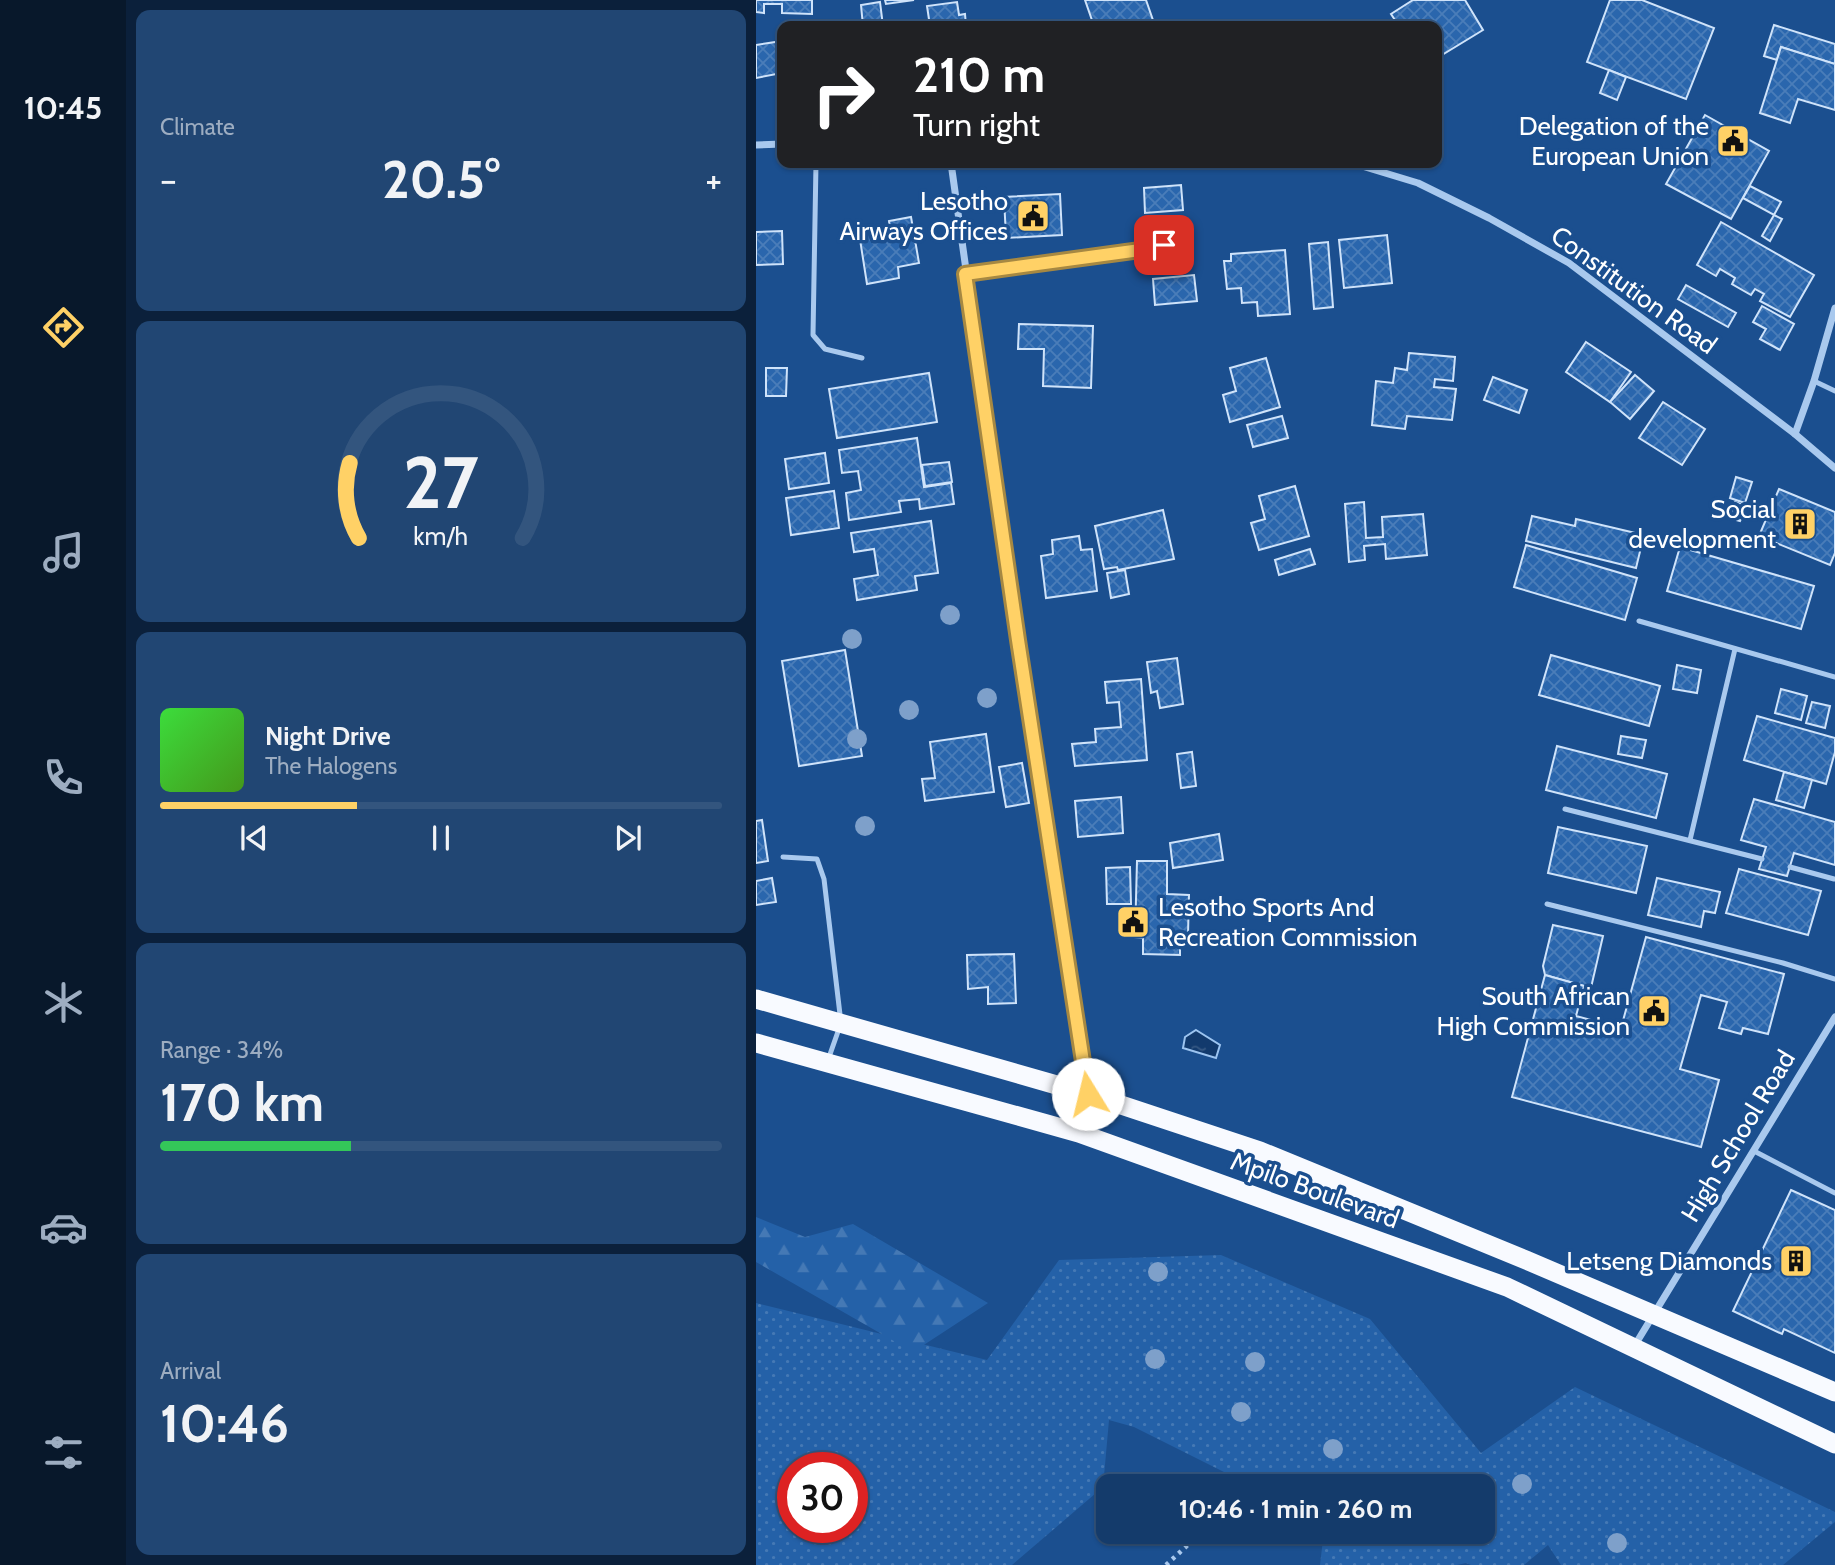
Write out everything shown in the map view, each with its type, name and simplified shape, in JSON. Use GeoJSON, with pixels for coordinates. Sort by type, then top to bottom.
{"type":"FeatureCollection","features":[{"type":"Feature","properties":{"kind":"highway","name":"Mpilo Boulevard"},"geometry":{"type":"LineString","coordinates":[[756,999],[1088,1094],[1260,1151],[1408,1210],[1835,1392]]}},
{"type":"Feature","properties":{"kind":"highway","name":"Mpilo Boulevard"},"geometry":{"type":"LineString","coordinates":[[756,1044],[1079,1133],[1507,1287],[1835,1444]]}},
{"type":"Feature","properties":{"kind":"street"},"geometry":{"type":"LineString","coordinates":[[756,145],[777,144]]}},
{"type":"Feature","properties":{"kind":"street"},"geometry":{"type":"LineString","coordinates":[[952,168],[1018,640],[1088,1094],[1079,1133]]}},
{"type":"Feature","properties":{"kind":"street","name":"Constitution Road"},"geometry":{"type":"LineString","coordinates":[[1368,168],[1418,183],[1489,218],[1569,263],[1795,434],[1835,468]]}},
{"type":"Feature","properties":{"kind":"street"},"geometry":{"type":"LineString","coordinates":[[1795,434],[1835,308]]}},
{"type":"Feature","properties":{"kind":"street","name":"High School Road"},"geometry":{"type":"LineString","coordinates":[[1633,1349],[1835,1017]]}},
{"type":"Feature","properties":{"kind":"lane"},"geometry":{"type":"LineString","coordinates":[[816,168],[813,335],[825,349],[862,358]]}},
{"type":"Feature","properties":{"kind":"lane"},"geometry":{"type":"LineString","coordinates":[[965,274],[1155,248],[1164,245],[1166,230]]}},
{"type":"Feature","properties":{"kind":"lane"},"geometry":{"type":"LineString","coordinates":[[1814,381],[1835,391]]}},
{"type":"Feature","properties":{"kind":"lane"},"geometry":{"type":"LineString","coordinates":[[1639,621],[1835,677]]}},
{"type":"Feature","properties":{"kind":"lane"},"geometry":{"type":"LineString","coordinates":[[1690,840],[1735,649]]}},
{"type":"Feature","properties":{"kind":"lane"},"geometry":{"type":"LineString","coordinates":[[1565,808],[1762,859]]}},
{"type":"Feature","properties":{"kind":"lane"},"geometry":{"type":"LineString","coordinates":[[783,857],[817,859],[824,879],[841,1023],[827,1063]]}},
{"type":"Feature","properties":{"kind":"lane"},"geometry":{"type":"LineString","coordinates":[[1790,867],[1834,879]]}},
{"type":"Feature","properties":{"kind":"lane"},"geometry":{"type":"LineString","coordinates":[[1547,904],[1783,963],[1835,979]]}},
{"type":"Feature","properties":{"kind":"lane"},"geometry":{"type":"LineString","coordinates":[[1754,1151],[1835,1193]]}},
{"type":"Feature","properties":{"kind":"path"},"geometry":{"type":"LineString","coordinates":[[1166,1565],[1189,1544]]}},
{"type":"Feature","properties":{"kind":"green space"},"geometry":{"type":"Polygon","coordinates":[[[756,1217],[805,1237],[853,1224],[988,1303],[913,1352],[756,1262],[756,1217]]]}},
{"type":"Feature","properties":{"kind":"green space"},"geometry":{"type":"Polygon","coordinates":[[[1221,1255],[1370,1319],[1481,1453],[1575,1387],[1835,1512],[1835,1522],[1783,1565],[1561,1565],[1548,1545],[1524,1565],[1320,1565],[1322,1544],[1495,1544],[1495,1474],[1228,1474],[1134,1427],[1109,1420],[1104,1474],[1096,1474],[1096,1493],[1012,1565],[756,1565],[756,1303],[987,1360],[1059,1260],[1221,1255]]]}},
{"type":"Feature","properties":{"kind":"water"},"geometry":{"type":"Polygon","coordinates":[[[1196,1030],[1220,1045],[1216,1058],[1183,1048],[1185,1037],[1196,1030]]]}},
{"type":"Feature","properties":{"kind":"building"},"geometry":{"type":"Polygon","coordinates":[[[756,0],[812,0],[812,14],[782,13],[782,4],[764,4],[764,13],[756,12],[756,0]]]}},
{"type":"Feature","properties":{"kind":"building"},"geometry":{"type":"Polygon","coordinates":[[[885,0],[914,0],[886,4],[885,0]]]}},
{"type":"Feature","properties":{"kind":"building"},"geometry":{"type":"Polygon","coordinates":[[[1085,0],[1146,0],[1153,21],[1092,21],[1085,0]]]}},
{"type":"Feature","properties":{"kind":"building"},"geometry":{"type":"Polygon","coordinates":[[[1413,0],[1465,0],[1483,30],[1442,55],[1442,21],[1396,21],[1391,14],[1413,0]]]}},
{"type":"Feature","properties":{"kind":"building"},"geometry":{"type":"Polygon","coordinates":[[[1610,0],[1642,0],[1714,28],[1686,99],[1587,62],[1610,0]]]}},
{"type":"Feature","properties":{"kind":"building"},"geometry":{"type":"Polygon","coordinates":[[[880,2],[882,21],[863,21],[861,5],[880,2]]]}},
{"type":"Feature","properties":{"kind":"building"},"geometry":{"type":"Polygon","coordinates":[[[957,2],[959,15],[965,14],[966,21],[929,21],[927,6],[957,2]]]}},
{"type":"Feature","properties":{"kind":"building"},"geometry":{"type":"Polygon","coordinates":[[[1774,25],[1835,44],[1835,64],[1781,47],[1777,60],[1764,56],[1774,25]]]}},
{"type":"Feature","properties":{"kind":"building"},"geometry":{"type":"Polygon","coordinates":[[[777,42],[777,74],[756,78],[756,45],[777,42]]]}},
{"type":"Feature","properties":{"kind":"building"},"geometry":{"type":"Polygon","coordinates":[[[1781,47],[1835,64],[1835,110],[1798,99],[1790,123],[1760,113],[1781,47]]]}},
{"type":"Feature","properties":{"kind":"building"},"geometry":{"type":"Polygon","coordinates":[[[1609,70],[1626,77],[1617,100],[1600,93],[1609,70]]]}},
{"type":"Feature","properties":{"kind":"building"},"geometry":{"type":"Polygon","coordinates":[[[1705,115],[1769,151],[1731,219],[1666,184],[1705,115]]]}},
{"type":"Feature","properties":{"kind":"building"},"geometry":{"type":"Polygon","coordinates":[[[1181,185],[1183,210],[1145,213],[1144,188],[1181,185]]]}},
{"type":"Feature","properties":{"kind":"building"},"geometry":{"type":"Polygon","coordinates":[[[1750,186],[1781,202],[1774,215],[1743,198],[1750,186]]]}},
{"type":"Feature","properties":{"kind":"building","name":"Lesotho Airways Offices"},"geometry":{"type":"Polygon","coordinates":[[[1060,194],[1062,235],[1006,238],[1004,197],[1060,194]]]}},
{"type":"Feature","properties":{"kind":"building"},"geometry":{"type":"Polygon","coordinates":[[[1774,215],[1782,219],[1770,241],[1762,236],[1774,215]]]}},
{"type":"Feature","properties":{"kind":"building"},"geometry":{"type":"Polygon","coordinates":[[[911,217],[919,263],[898,267],[899,278],[867,284],[859,233],[890,228],[889,221],[911,217]]]}},
{"type":"Feature","properties":{"kind":"building"},"geometry":{"type":"Polygon","coordinates":[[[1721,222],[1814,275],[1790,317],[1760,301],[1764,294],[1755,289],[1751,295],[1732,284],[1735,278],[1720,269],[1716,276],[1697,265],[1721,222]]]}},
{"type":"Feature","properties":{"kind":"building"},"geometry":{"type":"Polygon","coordinates":[[[782,231],[783,264],[756,265],[756,232],[782,231]]]}},
{"type":"Feature","properties":{"kind":"building"},"geometry":{"type":"Polygon","coordinates":[[[1387,235],[1392,283],[1344,288],[1339,240],[1387,235]]]}},
{"type":"Feature","properties":{"kind":"building"},"geometry":{"type":"Polygon","coordinates":[[[1328,242],[1333,307],[1314,309],[1309,244],[1328,242]]]}},
{"type":"Feature","properties":{"kind":"building"},"geometry":{"type":"Polygon","coordinates":[[[1285,250],[1290,314],[1258,316],[1257,302],[1242,303],[1241,288],[1227,289],[1224,261],[1231,261],[1231,254],[1285,250]]]}},
{"type":"Feature","properties":{"kind":"building"},"geometry":{"type":"Polygon","coordinates":[[[1194,275],[1197,301],[1155,305],[1153,279],[1194,275]]]}},
{"type":"Feature","properties":{"kind":"building"},"geometry":{"type":"Polygon","coordinates":[[[1686,285],[1736,313],[1728,327],[1678,299],[1686,285]]]}},
{"type":"Feature","properties":{"kind":"building"},"geometry":{"type":"Polygon","coordinates":[[[1762,306],[1794,324],[1780,350],[1760,339],[1766,329],[1753,322],[1762,306]]]}},
{"type":"Feature","properties":{"kind":"building"},"geometry":{"type":"Polygon","coordinates":[[[1019,324],[1093,326],[1091,388],[1043,386],[1044,349],[1018,349],[1019,324]]]}},
{"type":"Feature","properties":{"kind":"building"},"geometry":{"type":"Polygon","coordinates":[[[1586,342],[1631,372],[1610,402],[1566,372],[1586,342]]]}},
{"type":"Feature","properties":{"kind":"building"},"geometry":{"type":"Polygon","coordinates":[[[1409,353],[1455,357],[1453,381],[1435,379],[1434,387],[1456,389],[1452,420],[1407,416],[1405,429],[1372,425],[1376,381],[1393,383],[1395,368],[1407,370],[1409,353]]]}},
{"type":"Feature","properties":{"kind":"building"},"geometry":{"type":"Polygon","coordinates":[[[1266,358],[1280,407],[1230,422],[1223,395],[1236,391],[1230,368],[1266,358]]]}},
{"type":"Feature","properties":{"kind":"building"},"geometry":{"type":"Polygon","coordinates":[[[766,368],[787,368],[786,396],[766,396],[766,368]]]}},
{"type":"Feature","properties":{"kind":"building"},"geometry":{"type":"Polygon","coordinates":[[[929,373],[937,422],[837,438],[829,389],[929,373]]]}},
{"type":"Feature","properties":{"kind":"building"},"geometry":{"type":"Polygon","coordinates":[[[1635,375],[1654,391],[1630,419],[1610,402],[1635,375]]]}},
{"type":"Feature","properties":{"kind":"building"},"geometry":{"type":"Polygon","coordinates":[[[1493,377],[1527,390],[1519,413],[1484,400],[1493,377]]]}},
{"type":"Feature","properties":{"kind":"building"},"geometry":{"type":"Polygon","coordinates":[[[1663,402],[1705,429],[1682,465],[1639,438],[1663,402]]]}},
{"type":"Feature","properties":{"kind":"building"},"geometry":{"type":"Polygon","coordinates":[[[1282,416],[1288,438],[1253,447],[1247,425],[1282,416]]]}},
{"type":"Feature","properties":{"kind":"building"},"geometry":{"type":"Polygon","coordinates":[[[917,438],[924,487],[951,483],[954,504],[920,509],[919,499],[899,501],[901,512],[849,520],[846,493],[861,490],[858,471],[842,473],[839,450],[917,438]]]}},
{"type":"Feature","properties":{"kind":"building"},"geometry":{"type":"Polygon","coordinates":[[[825,453],[829,483],[789,489],[785,459],[825,453]]]}},
{"type":"Feature","properties":{"kind":"building"},"geometry":{"type":"Polygon","coordinates":[[[949,462],[952,482],[925,486],[922,465],[949,462]]]}},
{"type":"Feature","properties":{"kind":"building"},"geometry":{"type":"Polygon","coordinates":[[[1736,477],[1752,482],[1745,503],[1730,498],[1736,477]]]}},
{"type":"Feature","properties":{"kind":"building"},"geometry":{"type":"Polygon","coordinates":[[[1295,486],[1309,536],[1259,550],[1251,523],[1265,519],[1259,496],[1295,486]]]}},
{"type":"Feature","properties":{"kind":"building","name":"Social development"},"geometry":{"type":"Polygon","coordinates":[[[1779,489],[1835,512],[1835,553],[1830,565],[1759,536],[1779,489]]]}},
{"type":"Feature","properties":{"kind":"building"},"geometry":{"type":"Polygon","coordinates":[[[834,491],[839,528],[791,535],[786,498],[834,491]]]}},
{"type":"Feature","properties":{"kind":"building"},"geometry":{"type":"Polygon","coordinates":[[[1364,502],[1366,538],[1383,537],[1382,517],[1423,514],[1427,555],[1386,559],[1385,544],[1364,546],[1365,560],[1349,562],[1345,504],[1364,502]]]}},
{"type":"Feature","properties":{"kind":"building"},"geometry":{"type":"Polygon","coordinates":[[[1735,502],[1746,506],[1740,521],[1729,518],[1735,502]]]}},
{"type":"Feature","properties":{"kind":"building"},"geometry":{"type":"Polygon","coordinates":[[[1163,510],[1174,559],[1118,570],[1117,567],[1104,569],[1095,526],[1163,510]]]}},
{"type":"Feature","properties":{"kind":"building"},"geometry":{"type":"Polygon","coordinates":[[[1532,516],[1575,526],[1576,519],[1644,535],[1636,568],[1526,541],[1532,516]]]}},
{"type":"Feature","properties":{"kind":"building"},"geometry":{"type":"Polygon","coordinates":[[[931,521],[938,573],[915,576],[917,590],[857,600],[854,579],[878,575],[874,549],[854,552],[851,533],[931,521]]]}},
{"type":"Feature","properties":{"kind":"building"},"geometry":{"type":"Polygon","coordinates":[[[1079,536],[1081,550],[1092,549],[1097,591],[1046,598],[1041,556],[1053,554],[1052,540],[1079,536]]]}},
{"type":"Feature","properties":{"kind":"building"},"geometry":{"type":"Polygon","coordinates":[[[1526,545],[1637,578],[1625,620],[1514,587],[1526,545]]]}},
{"type":"Feature","properties":{"kind":"building"},"geometry":{"type":"Polygon","coordinates":[[[1680,547],[1814,586],[1801,629],[1667,591],[1680,547]]]}},
{"type":"Feature","properties":{"kind":"building"},"geometry":{"type":"Polygon","coordinates":[[[1310,549],[1315,564],[1279,575],[1275,560],[1310,549]]]}},
{"type":"Feature","properties":{"kind":"building"},"geometry":{"type":"Polygon","coordinates":[[[1125,570],[1129,594],[1111,598],[1107,573],[1125,570]]]}},
{"type":"Feature","properties":{"kind":"building"},"geometry":{"type":"Polygon","coordinates":[[[845,650],[862,756],[799,766],[782,661],[845,650]]]}},
{"type":"Feature","properties":{"kind":"building"},"geometry":{"type":"Polygon","coordinates":[[[1551,655],[1660,686],[1649,726],[1539,695],[1551,655]]]}},
{"type":"Feature","properties":{"kind":"building"},"geometry":{"type":"Polygon","coordinates":[[[1177,658],[1183,704],[1160,708],[1157,691],[1151,693],[1147,662],[1177,658]]]}},
{"type":"Feature","properties":{"kind":"building"},"geometry":{"type":"Polygon","coordinates":[[[1677,665],[1701,670],[1697,693],[1673,689],[1677,665]]]}},
{"type":"Feature","properties":{"kind":"building"},"geometry":{"type":"Polygon","coordinates":[[[1141,679],[1147,760],[1075,766],[1072,744],[1096,742],[1095,729],[1121,727],[1119,702],[1107,703],[1105,682],[1141,679]]]}},
{"type":"Feature","properties":{"kind":"building"},"geometry":{"type":"Polygon","coordinates":[[[1781,689],[1807,696],[1801,720],[1775,713],[1781,689]]]}},
{"type":"Feature","properties":{"kind":"building"},"geometry":{"type":"Polygon","coordinates":[[[1812,702],[1830,706],[1825,728],[1806,723],[1812,702]]]}},
{"type":"Feature","properties":{"kind":"building"},"geometry":{"type":"Polygon","coordinates":[[[1757,716],[1835,738],[1835,752],[1826,784],[1744,760],[1757,716]]]}},
{"type":"Feature","properties":{"kind":"building"},"geometry":{"type":"Polygon","coordinates":[[[986,734],[994,792],[925,801],[922,779],[935,778],[930,742],[986,734]]]}},
{"type":"Feature","properties":{"kind":"building"},"geometry":{"type":"Polygon","coordinates":[[[1621,736],[1646,740],[1642,758],[1618,754],[1621,736]]]}},
{"type":"Feature","properties":{"kind":"building"},"geometry":{"type":"Polygon","coordinates":[[[1557,746],[1667,774],[1656,818],[1546,790],[1557,746]]]}},
{"type":"Feature","properties":{"kind":"building"},"geometry":{"type":"Polygon","coordinates":[[[1192,752],[1196,786],[1181,788],[1177,754],[1192,752]]]}},
{"type":"Feature","properties":{"kind":"building"},"geometry":{"type":"Polygon","coordinates":[[[1022,763],[1029,803],[1006,807],[999,767],[1022,763]]]}},
{"type":"Feature","properties":{"kind":"building"},"geometry":{"type":"Polygon","coordinates":[[[1784,772],[1812,780],[1804,808],[1776,800],[1784,772]]]}},
{"type":"Feature","properties":{"kind":"building"},"geometry":{"type":"Polygon","coordinates":[[[1121,797],[1123,833],[1078,837],[1075,801],[1121,797]]]}},
{"type":"Feature","properties":{"kind":"building"},"geometry":{"type":"Polygon","coordinates":[[[1754,799],[1835,822],[1835,865],[1794,853],[1787,876],[1759,869],[1766,847],[1741,840],[1754,799]]]}},
{"type":"Feature","properties":{"kind":"building"},"geometry":{"type":"Polygon","coordinates":[[[762,820],[768,861],[756,863],[756,821],[762,820]]]}},
{"type":"Feature","properties":{"kind":"building"},"geometry":{"type":"Polygon","coordinates":[[[1558,827],[1647,846],[1636,893],[1548,873],[1558,827]]]}},
{"type":"Feature","properties":{"kind":"building"},"geometry":{"type":"Polygon","coordinates":[[[1219,834],[1223,860],[1173,868],[1170,843],[1219,834]]]}},
{"type":"Feature","properties":{"kind":"building"},"geometry":{"type":"Polygon","coordinates":[[[1137,861],[1167,861],[1167,894],[1189,895],[1188,935],[1180,935],[1180,955],[1143,954],[1143,938],[1135,937],[1137,861]]]}},
{"type":"Feature","properties":{"kind":"building"},"geometry":{"type":"Polygon","coordinates":[[[1130,867],[1131,904],[1107,904],[1106,868],[1130,867]]]}},
{"type":"Feature","properties":{"kind":"building"},"geometry":{"type":"Polygon","coordinates":[[[1739,869],[1821,891],[1808,935],[1726,913],[1739,869]]]}},
{"type":"Feature","properties":{"kind":"building"},"geometry":{"type":"Polygon","coordinates":[[[772,878],[776,902],[756,905],[756,881],[772,878]]]}},
{"type":"Feature","properties":{"kind":"building"},"geometry":{"type":"Polygon","coordinates":[[[1657,878],[1720,892],[1715,913],[1704,911],[1701,927],[1648,915],[1657,878]]]}},
{"type":"Feature","properties":{"kind":"building"},"geometry":{"type":"Polygon","coordinates":[[[1553,925],[1603,936],[1590,992],[1583,991],[1584,986],[1545,975],[1543,966],[1553,925]]]}},
{"type":"Feature","properties":{"kind":"building"},"geometry":{"type":"Polygon","coordinates":[[[1646,937],[1784,974],[1768,1034],[1743,1028],[1741,1034],[1719,1028],[1727,1002],[1701,995],[1680,1069],[1719,1080],[1701,1147],[1512,1097],[1545,975],[1584,986],[1576,1016],[1621,1028],[1646,937]]]}},
{"type":"Feature","properties":{"kind":"building"},"geometry":{"type":"Polygon","coordinates":[[[1014,954],[1016,1003],[988,1004],[988,987],[968,989],[967,955],[1014,954]]]}},
{"type":"Feature","properties":{"kind":"building","name":"Letseng Diamonds"},"geometry":{"type":"Polygon","coordinates":[[[1791,1190],[1835,1210],[1835,1353],[1784,1329],[1782,1334],[1733,1311],[1791,1190]]]}},
{"type":"Feature","properties":{"kind":"place","name":"Delegation of the European Union"},"geometry":{"type":"Point","coordinates":[1733,141]}},
{"type":"Feature","properties":{"kind":"place","name":"Lesotho Airways Offices"},"geometry":{"type":"Point","coordinates":[1033,216]}},
{"type":"Feature","properties":{"kind":"place","name":"Social development"},"geometry":{"type":"Point","coordinates":[1800,524]}},
{"type":"Feature","properties":{"kind":"place","name":"Lesotho Sports And Recreation Commission"},"geometry":{"type":"Point","coordinates":[1133,922]}},
{"type":"Feature","properties":{"kind":"place","name":"South African High Commission"},"geometry":{"type":"Point","coordinates":[1654,1011]}},
{"type":"Feature","properties":{"kind":"place","name":"Letseng Diamonds"},"geometry":{"type":"Point","coordinates":[1796,1261]}},
{"type":"Feature","properties":{"kind":"route"},"geometry":{"type":"LineString","coordinates":[[1088,1094],[965,274],[1164,245]]}}]}
